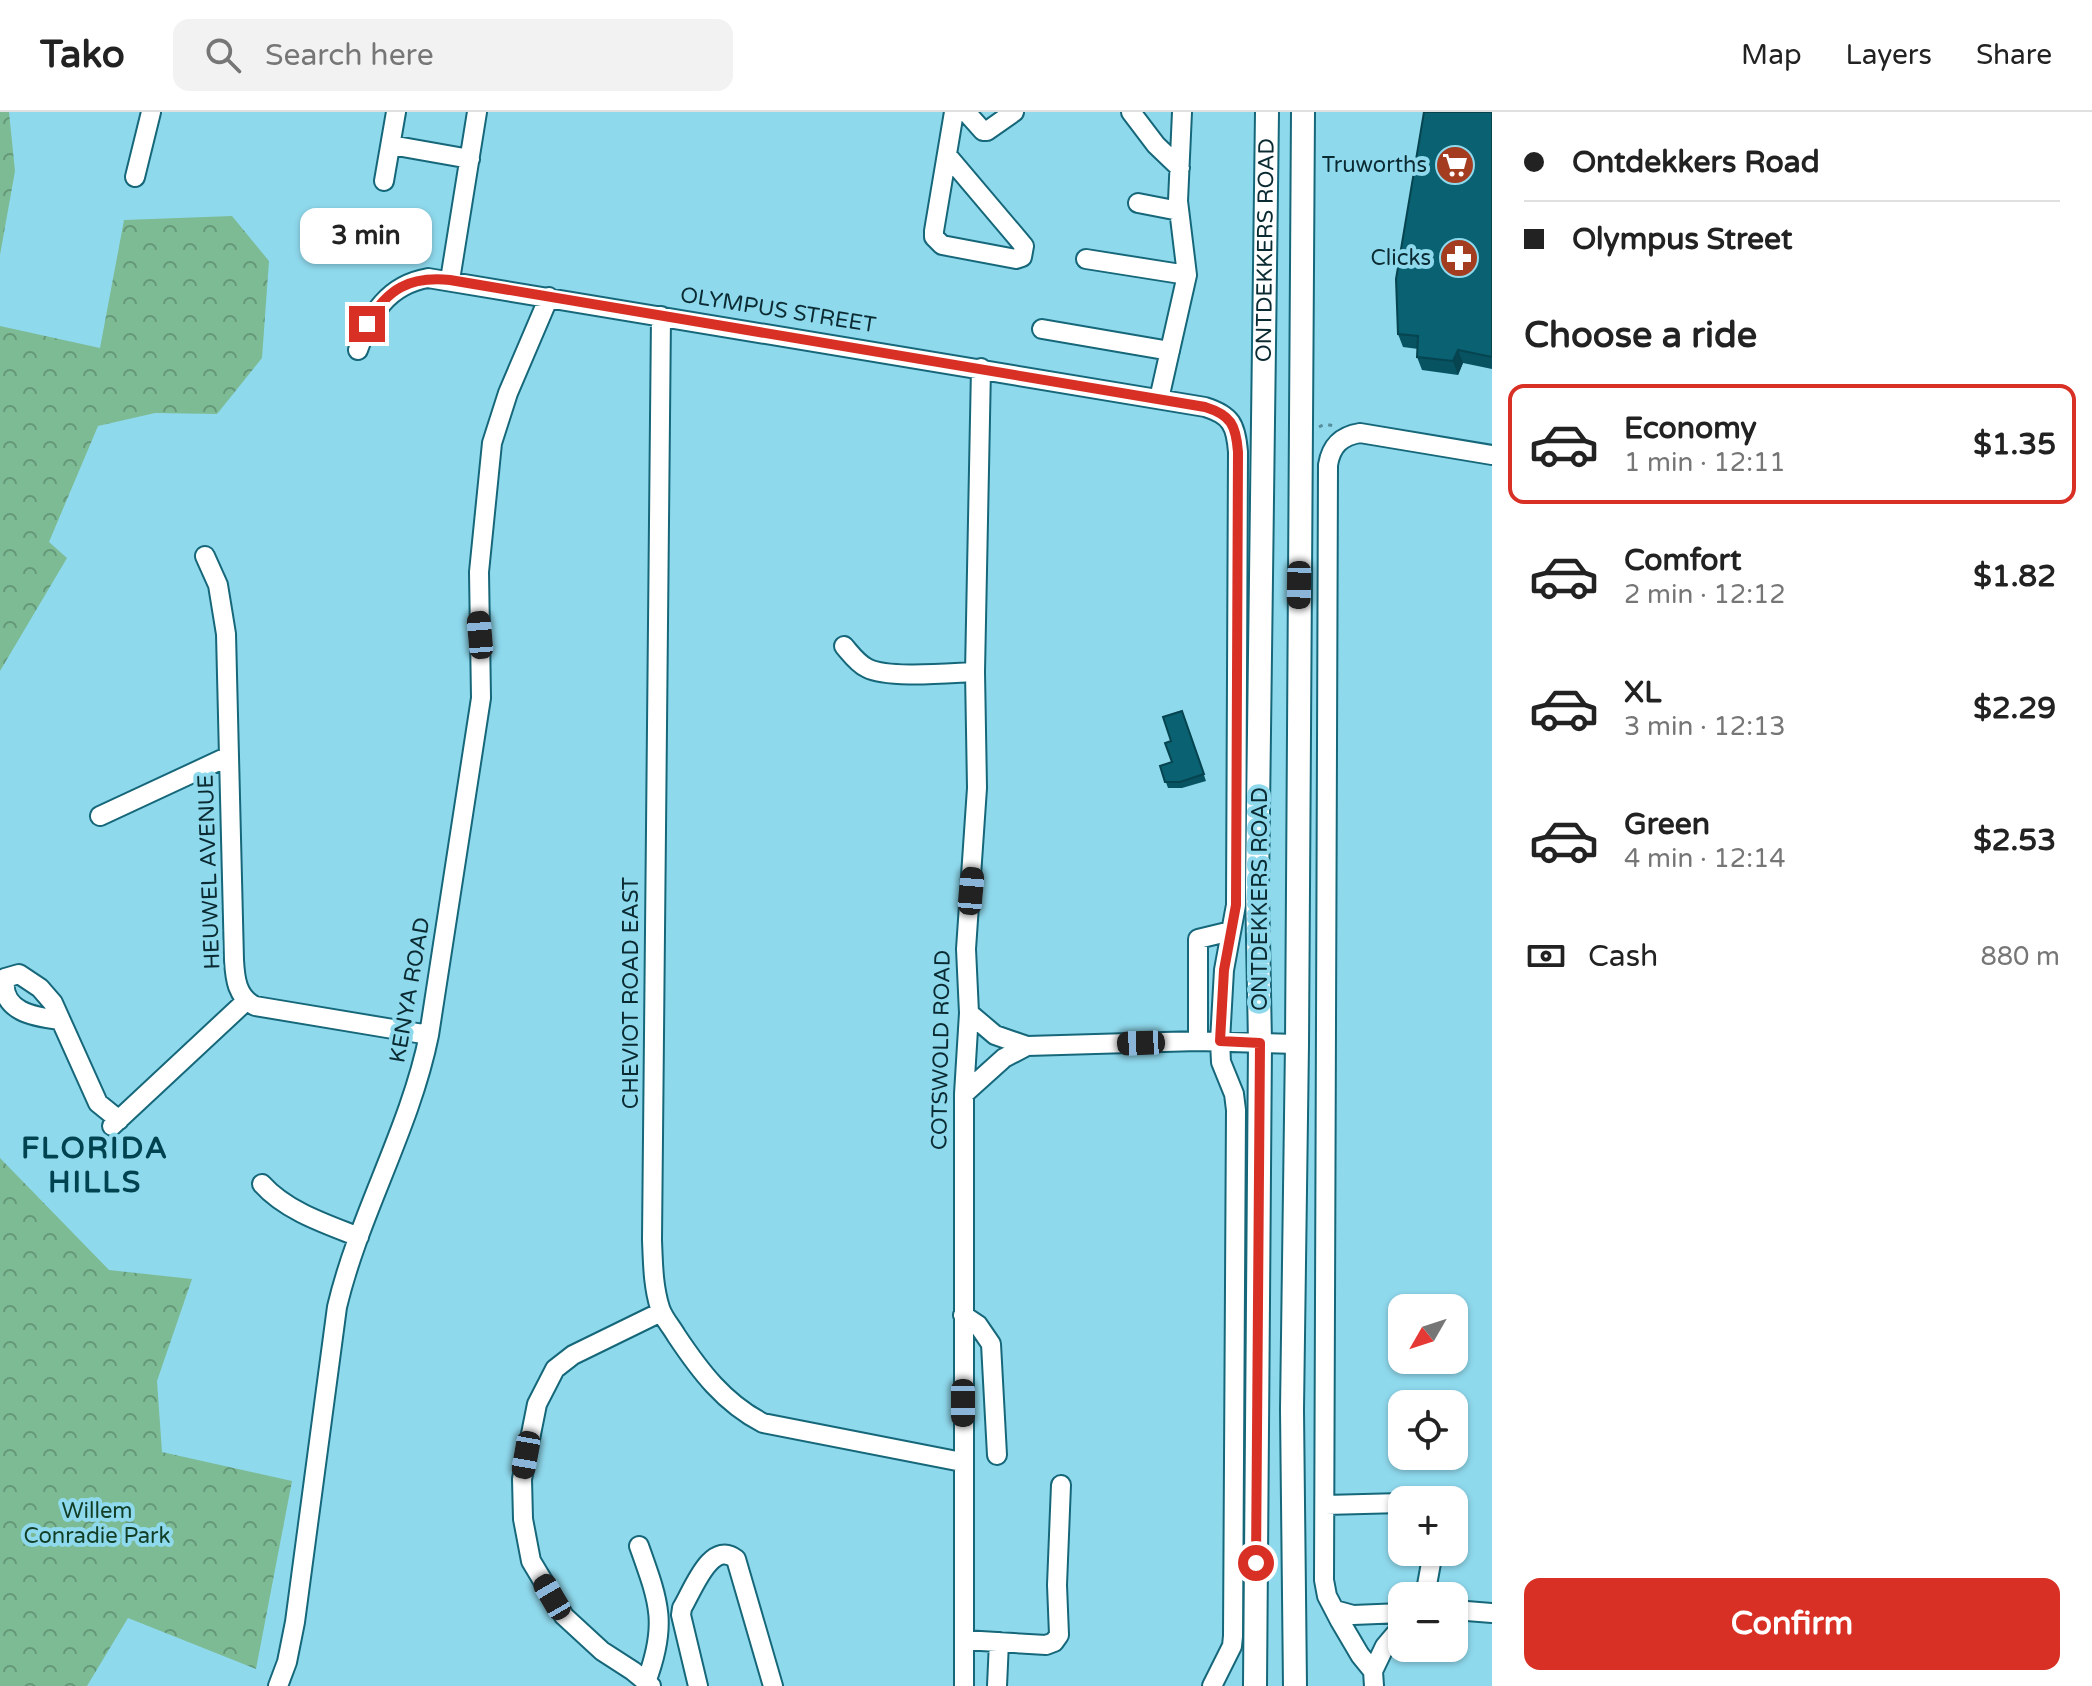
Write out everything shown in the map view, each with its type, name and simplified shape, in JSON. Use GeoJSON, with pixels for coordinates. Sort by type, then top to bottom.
{"type":"FeatureCollection","features":[{"type":"Feature","properties":{"kind":"main road","name":"ONTDEKKERS ROAD"},"geometry":{"type":"LineString","coordinates":[[1255,1686],[1260,1043],[1257,887],[1267,112]]}},
{"type":"Feature","properties":{"kind":"main road","name":"ONTDEKKERS ROAD"},"geometry":{"type":"LineString","coordinates":[[1295,1686],[1292,1410],[1303,112]]}},
{"type":"Feature","properties":{"kind":"street"},"geometry":{"type":"LineString","coordinates":[[135,177],[151,112]]}},
{"type":"Feature","properties":{"kind":"street"},"geometry":{"type":"LineString","coordinates":[[384,181],[396,112]]}},
{"type":"Feature","properties":{"kind":"street"},"geometry":{"type":"LineString","coordinates":[[450,280],[477,112]]}},
{"type":"Feature","properties":{"kind":"street"},"geometry":{"type":"LineString","coordinates":[[947,155],[1024,246],[1022,257],[1016,259],[937,242],[934,231],[954,112]]}},
{"type":"Feature","properties":{"kind":"street"},"geometry":{"type":"LineString","coordinates":[[966,112],[983,131],[987,131],[1014,112]]}},
{"type":"Feature","properties":{"kind":"street"},"geometry":{"type":"LineString","coordinates":[[1131,112],[1156,145],[1180,168]]}},
{"type":"Feature","properties":{"kind":"street"},"geometry":{"type":"LineString","coordinates":[[1159,399],[1187,275],[1179,211],[1182,112]]}},
{"type":"Feature","properties":{"kind":"street"},"geometry":{"type":"LineString","coordinates":[[391,145],[470,159]]}},
{"type":"Feature","properties":{"kind":"street"},"geometry":{"type":"LineString","coordinates":[[1138,203],[1179,211]]}},
{"type":"Feature","properties":{"kind":"street"},"geometry":{"type":"LineString","coordinates":[[1086,259],[1187,275]]}},
{"type":"Feature","properties":{"kind":"street","name":"OLYMPUS STREET"},"geometry":{"type":"LineString","coordinates":[[358,350],[377,306],[395,290],[428,278],[981,368],[1205,407],[1224,414]]}},
{"type":"Feature","properties":{"kind":"street","name":"KENYA ROAD"},"geometry":{"type":"LineString","coordinates":[[280,1685],[295,1622],[337,1307],[359,1237],[418,1083],[429,1035],[481,698],[478,585],[492,443],[503,407],[549,297]]}},
{"type":"Feature","properties":{"kind":"street","name":"CHEVIOT ROAD EAST"},"geometry":{"type":"LineString","coordinates":[[661,316],[652,1240],[654,1283],[661,1312],[714,1387],[739,1411],[763,1423],[962,1462]]}},
{"type":"Feature","properties":{"kind":"street"},"geometry":{"type":"LineString","coordinates":[[1042,329],[1170,351]]}},
{"type":"Feature","properties":{"kind":"street","name":"COTSWOLD ROAD"},"geometry":{"type":"LineString","coordinates":[[964,1686],[964,1094],[969,1013],[966,949],[977,788],[975,672],[981,368]]}},
{"type":"Feature","properties":{"kind":"street","name":"ONTDEKKERS ROAD"},"geometry":{"type":"LineString","coordinates":[[1212,1686],[1232,1646],[1233,1636],[1236,1110],[1234,1094],[1221,1062],[1220,1041],[1224,970],[1236,905],[1238,452],[1235,430],[1224,414]]}},
{"type":"Feature","properties":{"kind":"street"},"geometry":{"type":"LineString","coordinates":[[1374,1678],[1335,1610],[1324,1580],[1327,479],[1330,456],[1336,444],[1343,438],[1360,433],[1492,455]]}},
{"type":"Feature","properties":{"kind":"street","name":"HEUWEL AVENUE"},"geometry":{"type":"LineString","coordinates":[[205,556],[218,585],[224,610],[235,978],[246,1001]]}},
{"type":"Feature","properties":{"kind":"street"},"geometry":{"type":"LineString","coordinates":[[844,646],[871,671],[889,674],[975,672]]}},
{"type":"Feature","properties":{"kind":"street"},"geometry":{"type":"LineString","coordinates":[[100,816],[229,756]]}},
{"type":"Feature","properties":{"kind":"street"},"geometry":{"type":"LineString","coordinates":[[1198,1041],[1198,939],[1231,931]]}},
{"type":"Feature","properties":{"kind":"street"},"geometry":{"type":"LineString","coordinates":[[60,1020],[98,1103],[116,1123],[246,1001],[255,1006],[429,1035]]}},
{"type":"Feature","properties":{"kind":"street"},"geometry":{"type":"LineString","coordinates":[[969,1013],[995,1035],[1027,1046],[1198,1041],[1297,1044]]}},
{"type":"Feature","properties":{"kind":"street"},"geometry":{"type":"LineString","coordinates":[[964,1094],[1004,1058],[1027,1046]]}},
{"type":"Feature","properties":{"kind":"street"},"geometry":{"type":"LineString","coordinates":[[262,1184],[269,1192],[301,1211],[359,1237]]}},
{"type":"Feature","properties":{"kind":"street"},"geometry":{"type":"LineString","coordinates":[[639,1546],[658,1600],[660,1620],[657,1653],[648,1684],[581,1633],[564,1616],[552,1597],[531,1561],[523,1519],[522,1479],[537,1404],[555,1369],[573,1355],[661,1312]]}},
{"type":"Feature","properties":{"kind":"street"},"geometry":{"type":"LineString","coordinates":[[963,1315],[978,1325],[991,1344],[997,1455]]}},
{"type":"Feature","properties":{"kind":"street"},"geometry":{"type":"LineString","coordinates":[[964,1640],[1046,1645],[1054,1642],[1059,1635],[1057,1585],[1061,1485]]}},
{"type":"Feature","properties":{"kind":"street"},"geometry":{"type":"LineString","coordinates":[[1325,1505],[1388,1503]]}},
{"type":"Feature","properties":{"kind":"street"},"geometry":{"type":"LineString","coordinates":[[698,1686],[681,1615],[709,1562],[723,1553],[729,1553],[736,1559],[773,1686]]}},
{"type":"Feature","properties":{"kind":"street"},"geometry":{"type":"LineString","coordinates":[[1335,1610],[1353,1615],[1388,1614]]}},
{"type":"Feature","properties":{"kind":"street"},"geometry":{"type":"LineString","coordinates":[[1468,1611],[1492,1613]]}},
{"type":"Feature","properties":{"kind":"street"},"geometry":{"type":"LineString","coordinates":[[997,1686],[999,1642]]}},
{"type":"Feature","properties":{"kind":"street"},"geometry":{"type":"LineString","coordinates":[[1374,1678],[1388,1642]]}},
{"type":"Feature","properties":{"kind":"green space"},"geometry":{"type":"Polygon","coordinates":[[[0,112],[9,112],[15,171],[0,255],[0,112]]]}},
{"type":"Feature","properties":{"kind":"green space"},"geometry":{"type":"Polygon","coordinates":[[[232,216],[269,261],[262,358],[217,414],[155,413],[98,426],[49,542],[67,558],[0,671],[0,326],[100,348],[124,220],[232,216]]]}},
{"type":"Feature","properties":{"kind":"green space","name":"Willem Conradie Park"},"geometry":{"type":"Polygon","coordinates":[[[0,1158],[109,1270],[192,1279],[157,1381],[162,1452],[292,1481],[256,1669],[128,1618],[87,1686],[0,1686],[0,1158]]]}},
{"type":"Feature","properties":{"kind":"building"},"geometry":{"type":"Polygon","coordinates":[[[1424,112],[1492,112],[1492,357],[1458,350],[1453,361],[1417,357],[1418,336],[1398,334],[1396,279],[1424,112]]]}},
{"type":"Feature","properties":{"kind":"building"},"geometry":{"type":"Polygon","coordinates":[[[1182,711],[1204,774],[1180,782],[1165,782],[1160,766],[1172,762],[1165,743],[1171,741],[1163,717],[1182,711]]]}},
{"type":"Feature","properties":{"kind":"place","name":"Truworths"},"geometry":{"type":"Point","coordinates":[1455,165]}},
{"type":"Feature","properties":{"kind":"place","name":"Clicks"},"geometry":{"type":"Point","coordinates":[1459,258]}},
{"type":"Feature","properties":{"kind":"district","name":"FLORIDA HILLS"},"geometry":{"type":"Point","coordinates":[95,1165]}},
{"type":"Feature","properties":{"kind":"route"},"geometry":{"type":"LineString","coordinates":[[367,324],[377,306],[408,283],[428,278],[450,280],[1205,407],[1224,414],[1232,424],[1238,452],[1236,905],[1224,970],[1220,1041],[1260,1043],[1256,1563]]}}]}
